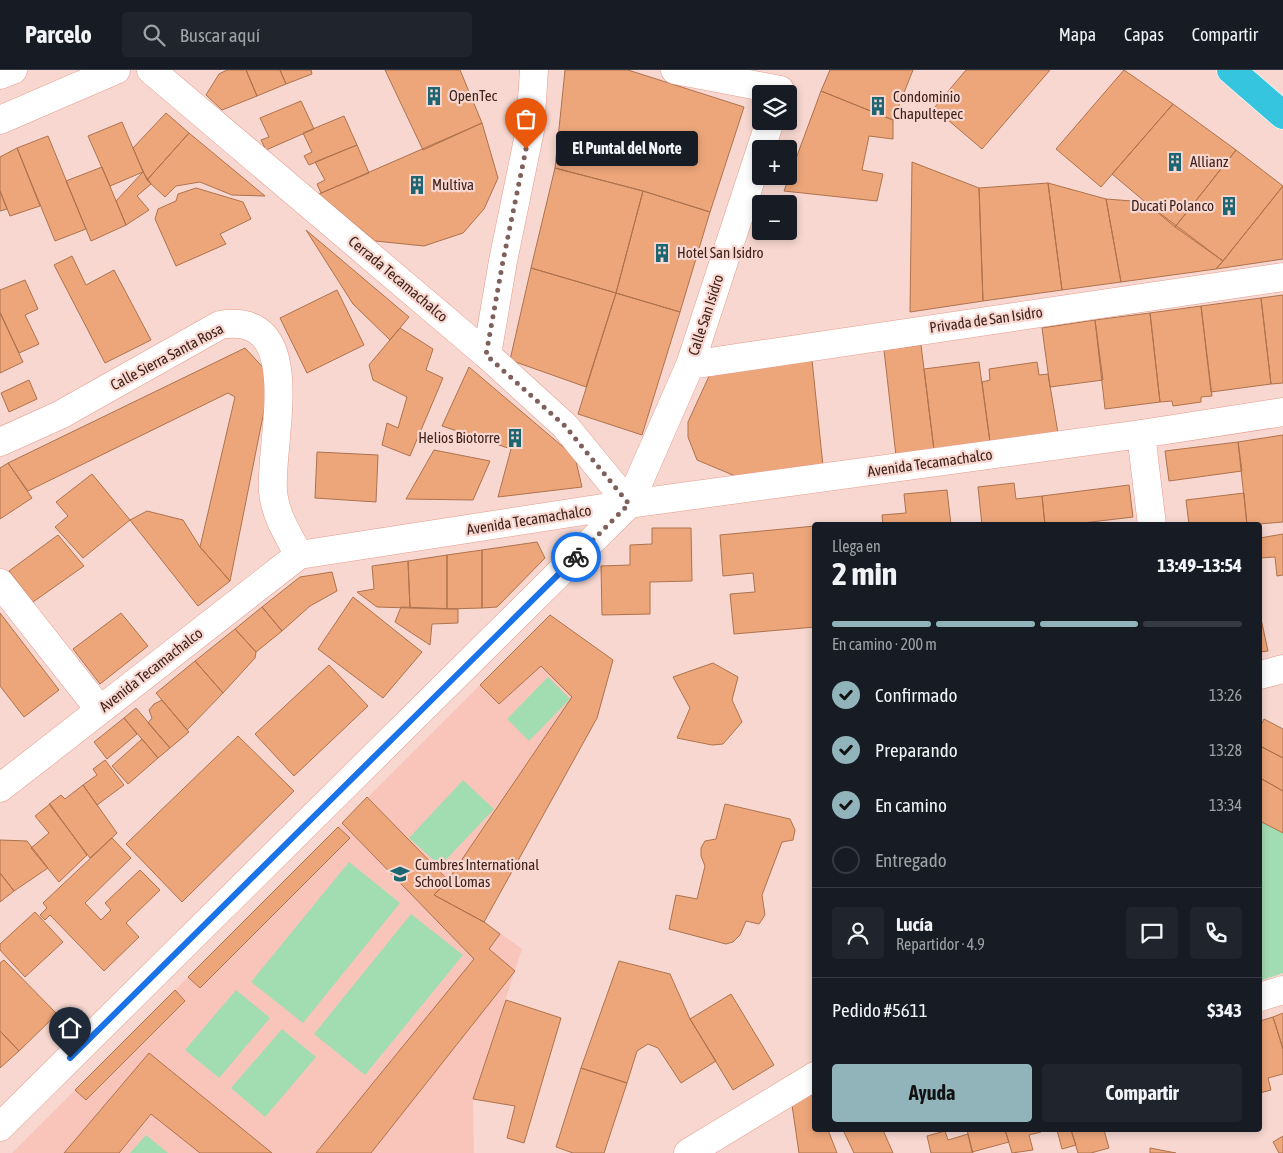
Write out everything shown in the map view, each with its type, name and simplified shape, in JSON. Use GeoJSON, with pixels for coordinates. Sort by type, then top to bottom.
{"type":"FeatureCollection","features":[{"type":"Feature","properties":{"kind":"highway"},"geometry":{"type":"LineString","coordinates":[[1231,70],[1283,116]]}},
{"type":"Feature","properties":{"kind":"highway"},"geometry":{"type":"LineString","coordinates":[[1245,70],[1283,102]]}},
{"type":"Feature","properties":{"kind":"street"},"geometry":{"type":"LineString","coordinates":[[0,75],[12,70]]}},
{"type":"Feature","properties":{"kind":"street"},"geometry":{"type":"LineString","coordinates":[[0,120],[116,70]]}},
{"type":"Feature","properties":{"kind":"street","name":"Cerrada Tecamachalco"},"geometry":{"type":"LineString","coordinates":[[151,70],[486,355],[565,426],[629,504]]}},
{"type":"Feature","properties":{"kind":"street"},"geometry":{"type":"LineString","coordinates":[[486,355],[530,130],[534,70]]}},
{"type":"Feature","properties":{"kind":"street"},"geometry":{"type":"LineString","coordinates":[[674,70],[782,85]]}},
{"type":"Feature","properties":{"kind":"street","name":"Calle San Isidro"},"geometry":{"type":"LineString","coordinates":[[629,504],[690,365],[767,130]]}},
{"type":"Feature","properties":{"kind":"street","name":"Privada de San Isidro"},"geometry":{"type":"LineString","coordinates":[[690,365],[1283,277]]}},
{"type":"Feature","properties":{"kind":"street","name":"Calle Sierra Santa Rosa"},"geometry":{"type":"LineString","coordinates":[[0,442],[60,415],[220,325],[236,323],[254,326],[268,338],[276,358],[279,385],[273,492],[278,516],[299,555]]}},
{"type":"Feature","properties":{"kind":"street","name":"Avenida Tecamachalco"},"geometry":{"type":"LineString","coordinates":[[0,788],[299,555],[629,504],[1141,434],[1283,412]]}},
{"type":"Feature","properties":{"kind":"street"},"geometry":{"type":"LineString","coordinates":[[1141,434],[1152,522]]}},
{"type":"Feature","properties":{"kind":"street"},"geometry":{"type":"LineString","coordinates":[[0,1127],[629,504]]}},
{"type":"Feature","properties":{"kind":"street"},"geometry":{"type":"LineString","coordinates":[[0,583],[100,710]]}},
{"type":"Feature","properties":{"kind":"street"},"geometry":{"type":"LineString","coordinates":[[1262,996],[1283,990]]}},
{"type":"Feature","properties":{"kind":"street"},"geometry":{"type":"LineString","coordinates":[[688,1153],[812,1078]]}},
{"type":"Feature","properties":{"kind":"shaded area","name":"Cumbres International School Lomas"},"geometry":{"type":"Polygon","coordinates":[[[550,615],[613,660],[597,718],[484,921],[522,949],[473,1099],[474,1153],[12,1153],[550,615]]]}},
{"type":"Feature","properties":{"kind":"green space"},"geometry":{"type":"Polygon","coordinates":[[[548,677],[570,699],[529,741],[507,719],[548,677]]]}},
{"type":"Feature","properties":{"kind":"green space"},"geometry":{"type":"Polygon","coordinates":[[[463,780],[494,809],[440,866],[409,838],[463,780]]]}},
{"type":"Feature","properties":{"kind":"green space"},"geometry":{"type":"Polygon","coordinates":[[[1262,822],[1283,833],[1283,973],[1262,980],[1262,822]]]}},
{"type":"Feature","properties":{"kind":"green space"},"geometry":{"type":"Polygon","coordinates":[[[349,862],[400,903],[303,1023],[251,982],[349,862]]]}},
{"type":"Feature","properties":{"kind":"green space"},"geometry":{"type":"Polygon","coordinates":[[[411,914],[463,955],[365,1075],[314,1034],[411,914]]]}},
{"type":"Feature","properties":{"kind":"green space"},"geometry":{"type":"Polygon","coordinates":[[[236,990],[270,1018],[219,1078],[185,1050],[236,990]]]}},
{"type":"Feature","properties":{"kind":"green space"},"geometry":{"type":"Polygon","coordinates":[[[282,1029],[316,1057],[265,1117],[231,1088],[282,1029]]]}},
{"type":"Feature","properties":{"kind":"green space"},"geometry":{"type":"Polygon","coordinates":[[[146,1135],[168,1153],[130,1153],[146,1135]]]}},
{"type":"Feature","properties":{"kind":"building"},"geometry":{"type":"Polygon","coordinates":[[[227,70],[246,70],[257,96],[222,110],[206,95],[219,74],[227,70]]]}},
{"type":"Feature","properties":{"kind":"building"},"geometry":{"type":"Polygon","coordinates":[[[246,70],[280,70],[286,84],[257,96],[246,70]]]}},
{"type":"Feature","properties":{"kind":"building"},"geometry":{"type":"Polygon","coordinates":[[[280,70],[311,70],[312,74],[286,84],[280,70]]]}},
{"type":"Feature","properties":{"kind":"building","name":"OpenTec"},"geometry":{"type":"Polygon","coordinates":[[[385,70],[460,70],[482,123],[423,150],[385,70]]]}},
{"type":"Feature","properties":{"kind":"building"},"geometry":{"type":"Polygon","coordinates":[[[565,70],[628,70],[744,107],[710,212],[643,191],[555,168],[565,70]]]}},
{"type":"Feature","properties":{"kind":"building","name":"Condominio Chapultepec"},"geometry":{"type":"Polygon","coordinates":[[[830,70],[913,70],[893,120],[821,91],[830,70]]]}},
{"type":"Feature","properties":{"kind":"building"},"geometry":{"type":"Polygon","coordinates":[[[966,70],[1050,70],[982,149],[934,108],[966,70]]]}},
{"type":"Feature","properties":{"kind":"building"},"geometry":{"type":"Polygon","coordinates":[[[1124,70],[1173,104],[1101,187],[1056,149],[1124,70]]]}},
{"type":"Feature","properties":{"kind":"building"},"geometry":{"type":"Polygon","coordinates":[[[821,91],[893,120],[893,139],[869,136],[862,170],[883,174],[877,201],[784,191],[786,185],[797,185],[797,156],[821,91]]]}},
{"type":"Feature","properties":{"kind":"building"},"geometry":{"type":"Polygon","coordinates":[[[301,101],[314,129],[266,150],[261,140],[269,137],[260,118],[301,101]]]}},
{"type":"Feature","properties":{"kind":"building","name":"Allianz"},"geometry":{"type":"Polygon","coordinates":[[[1173,104],[1236,150],[1175,227],[1112,174],[1173,104]]]}},
{"type":"Feature","properties":{"kind":"building"},"geometry":{"type":"Polygon","coordinates":[[[166,113],[189,133],[147,180],[133,148],[166,113]]]}},
{"type":"Feature","properties":{"kind":"building"},"geometry":{"type":"Polygon","coordinates":[[[344,116],[357,145],[309,165],[304,156],[312,152],[303,133],[344,116]]]}},
{"type":"Feature","properties":{"kind":"building"},"geometry":{"type":"Polygon","coordinates":[[[122,122],[143,172],[110,186],[88,136],[122,122]]]}},
{"type":"Feature","properties":{"kind":"building","name":"Multiva"},"geometry":{"type":"Polygon","coordinates":[[[482,123],[498,178],[484,209],[463,233],[424,246],[375,241],[319,194],[482,123]]]}},
{"type":"Feature","properties":{"kind":"building"},"geometry":{"type":"Polygon","coordinates":[[[189,133],[265,196],[232,195],[200,182],[176,186],[165,197],[147,180],[189,133]]]}},
{"type":"Feature","properties":{"kind":"building"},"geometry":{"type":"Polygon","coordinates":[[[48,136],[86,229],[55,241],[17,148],[48,136]]]}},
{"type":"Feature","properties":{"kind":"building"},"geometry":{"type":"Polygon","coordinates":[[[357,145],[369,173],[321,193],[317,184],[325,180],[315,162],[357,145]]]}},
{"type":"Feature","properties":{"kind":"building"},"geometry":{"type":"Polygon","coordinates":[[[17,148],[40,206],[10,216],[0,191],[0,157],[17,148]]]}},
{"type":"Feature","properties":{"kind":"building","name":"Ducati Polanco"},"geometry":{"type":"Polygon","coordinates":[[[1236,150],[1283,186],[1223,261],[1175,227],[1236,150]]]}},
{"type":"Feature","properties":{"kind":"building"},"geometry":{"type":"Polygon","coordinates":[[[912,162],[979,188],[983,301],[910,312],[912,162]]]}},
{"type":"Feature","properties":{"kind":"building"},"geometry":{"type":"Polygon","coordinates":[[[102,167],[126,225],[91,241],[66,181],[102,167]]]}},
{"type":"Feature","properties":{"kind":"building"},"geometry":{"type":"Polygon","coordinates":[[[555,168],[643,191],[616,293],[531,268],[555,168]]]}},
{"type":"Feature","properties":{"kind":"building"},"geometry":{"type":"Polygon","coordinates":[[[143,172],[151,184],[137,196],[149,210],[126,225],[116,201],[143,172]]]}},
{"type":"Feature","properties":{"kind":"building"},"geometry":{"type":"Polygon","coordinates":[[[1048,183],[1062,290],[983,301],[979,188],[1048,183]]]}},
{"type":"Feature","properties":{"kind":"building"},"geometry":{"type":"Polygon","coordinates":[[[1048,183],[1106,199],[1121,282],[1062,290],[1048,183]]]}},
{"type":"Feature","properties":{"kind":"building"},"geometry":{"type":"Polygon","coordinates":[[[1283,186],[1283,259],[1216,269],[1223,261],[1283,186]]]}},
{"type":"Feature","properties":{"kind":"building"},"geometry":{"type":"Polygon","coordinates":[[[196,188],[243,202],[251,219],[220,234],[226,244],[176,266],[155,219],[158,209],[176,201],[178,194],[196,188]]]}},
{"type":"Feature","properties":{"kind":"building"},"geometry":{"type":"Polygon","coordinates":[[[0,191],[7,209],[0,211],[0,191]]]}},
{"type":"Feature","properties":{"kind":"building","name":"Hotel San Isidro"},"geometry":{"type":"Polygon","coordinates":[[[643,191],[710,212],[680,312],[616,293],[643,191]]]}},
{"type":"Feature","properties":{"kind":"building"},"geometry":{"type":"Polygon","coordinates":[[[1106,199],[1145,202],[1223,261],[1216,269],[1121,282],[1106,199]]]}},
{"type":"Feature","properties":{"kind":"building"},"geometry":{"type":"Polygon","coordinates":[[[306,230],[409,317],[390,340],[353,304],[306,230]]]}},
{"type":"Feature","properties":{"kind":"building"},"geometry":{"type":"Polygon","coordinates":[[[72,256],[86,285],[114,270],[151,340],[105,363],[54,265],[72,256]]]}},
{"type":"Feature","properties":{"kind":"building"},"geometry":{"type":"Polygon","coordinates":[[[531,268],[616,293],[586,387],[510,360],[531,268]]]}},
{"type":"Feature","properties":{"kind":"building"},"geometry":{"type":"Polygon","coordinates":[[[25,280],[38,309],[25,315],[39,344],[19,353],[0,312],[0,290],[25,280]]]}},
{"type":"Feature","properties":{"kind":"building"},"geometry":{"type":"Polygon","coordinates":[[[337,290],[364,345],[307,373],[280,318],[337,290]]]}},
{"type":"Feature","properties":{"kind":"building"},"geometry":{"type":"Polygon","coordinates":[[[616,293],[680,312],[642,435],[578,414],[616,293]]]}},
{"type":"Feature","properties":{"kind":"building"},"geometry":{"type":"Polygon","coordinates":[[[1283,295],[1283,383],[1271,384],[1261,298],[1283,295]]]}},
{"type":"Feature","properties":{"kind":"building"},"geometry":{"type":"Polygon","coordinates":[[[1261,298],[1271,384],[1211,392],[1201,306],[1261,298]]]}},
{"type":"Feature","properties":{"kind":"building"},"geometry":{"type":"Polygon","coordinates":[[[1201,306],[1212,396],[1201,397],[1201,402],[1173,406],[1172,401],[1160,402],[1150,313],[1201,306]]]}},
{"type":"Feature","properties":{"kind":"building"},"geometry":{"type":"Polygon","coordinates":[[[0,313],[23,362],[0,373],[0,313]]]}},
{"type":"Feature","properties":{"kind":"building"},"geometry":{"type":"Polygon","coordinates":[[[1150,313],[1160,402],[1105,409],[1095,320],[1150,313]]]}},
{"type":"Feature","properties":{"kind":"building"},"geometry":{"type":"Polygon","coordinates":[[[1095,320],[1103,380],[1050,387],[1042,328],[1095,320]]]}},
{"type":"Feature","properties":{"kind":"building"},"geometry":{"type":"Polygon","coordinates":[[[400,328],[433,349],[426,370],[443,378],[410,456],[382,445],[387,423],[398,428],[407,397],[373,380],[369,365],[400,328]]]}},
{"type":"Feature","properties":{"kind":"building"},"geometry":{"type":"Polygon","coordinates":[[[921,345],[934,450],[896,456],[884,350],[921,345]]]}},
{"type":"Feature","properties":{"kind":"building"},"geometry":{"type":"Polygon","coordinates":[[[245,348],[271,376],[230,581],[200,547],[235,397],[228,393],[28,491],[8,463],[245,348]]]}},
{"type":"Feature","properties":{"kind":"building"},"geometry":{"type":"Polygon","coordinates":[[[812,360],[823,466],[740,478],[697,460],[688,437],[688,422],[710,374],[812,360]]]}},
{"type":"Feature","properties":{"kind":"building"},"geometry":{"type":"Polygon","coordinates":[[[979,362],[990,442],[934,450],[924,369],[979,362]]]}},
{"type":"Feature","properties":{"kind":"building"},"geometry":{"type":"Polygon","coordinates":[[[1037,362],[1039,375],[1048,374],[1058,433],[990,442],[982,382],[990,380],[989,369],[1037,362]]]}},
{"type":"Feature","properties":{"kind":"building","name":"Helios Biotorre"},"geometry":{"type":"Polygon","coordinates":[[[469,367],[575,457],[582,487],[498,497],[511,449],[442,426],[469,367]]]}},
{"type":"Feature","properties":{"kind":"building"},"geometry":{"type":"Polygon","coordinates":[[[29,380],[37,399],[9,412],[1,393],[29,380]]]}},
{"type":"Feature","properties":{"kind":"building"},"geometry":{"type":"Polygon","coordinates":[[[1283,435],[1283,522],[1262,524],[1262,522],[1247,522],[1238,442],[1283,435]]]}},
{"type":"Feature","properties":{"kind":"building"},"geometry":{"type":"Polygon","coordinates":[[[1238,442],[1242,471],[1169,481],[1165,451],[1238,442]]]}},
{"type":"Feature","properties":{"kind":"building"},"geometry":{"type":"Polygon","coordinates":[[[434,450],[490,461],[473,500],[406,499],[434,450]]]}},
{"type":"Feature","properties":{"kind":"building"},"geometry":{"type":"Polygon","coordinates":[[[317,452],[378,455],[376,502],[315,498],[317,452]]]}},
{"type":"Feature","properties":{"kind":"building"},"geometry":{"type":"Polygon","coordinates":[[[8,463],[32,498],[0,519],[0,468],[8,463]]]}},
{"type":"Feature","properties":{"kind":"building"},"geometry":{"type":"Polygon","coordinates":[[[92,474],[130,520],[83,558],[55,527],[68,516],[56,502],[92,474]]]}},
{"type":"Feature","properties":{"kind":"building"},"geometry":{"type":"Polygon","coordinates":[[[1014,483],[1016,499],[1042,496],[1045,522],[982,522],[978,487],[1014,483]]]}},
{"type":"Feature","properties":{"kind":"building"},"geometry":{"type":"Polygon","coordinates":[[[1129,485],[1133,517],[1091,522],[1045,522],[1042,496],[1129,485]]]}},
{"type":"Feature","properties":{"kind":"building"},"geometry":{"type":"Polygon","coordinates":[[[947,490],[951,522],[883,522],[882,515],[906,513],[904,494],[947,490]]]}},
{"type":"Feature","properties":{"kind":"building"},"geometry":{"type":"Polygon","coordinates":[[[1244,493],[1247,522],[1189,522],[1186,500],[1244,493]]]}},
{"type":"Feature","properties":{"kind":"building"},"geometry":{"type":"Polygon","coordinates":[[[147,511],[183,520],[200,547],[230,581],[198,606],[130,520],[147,511]]]}},
{"type":"Feature","properties":{"kind":"building"},"geometry":{"type":"Polygon","coordinates":[[[812,526],[812,627],[734,634],[730,594],[755,592],[753,573],[723,576],[720,535],[812,526]]]}},
{"type":"Feature","properties":{"kind":"building"},"geometry":{"type":"Polygon","coordinates":[[[652,528],[691,528],[692,581],[650,582],[650,614],[602,615],[601,566],[630,565],[630,545],[652,544],[652,528]]]}},
{"type":"Feature","properties":{"kind":"building"},"geometry":{"type":"Polygon","coordinates":[[[1283,534],[1283,575],[1277,576],[1275,557],[1262,558],[1262,538],[1283,534]]]}},
{"type":"Feature","properties":{"kind":"building"},"geometry":{"type":"Polygon","coordinates":[[[58,535],[84,566],[33,602],[9,571],[58,535]]]}},
{"type":"Feature","properties":{"kind":"building"},"geometry":{"type":"Polygon","coordinates":[[[537,542],[545,558],[497,607],[482,608],[482,550],[537,542]]]}},
{"type":"Feature","properties":{"kind":"building"},"geometry":{"type":"Polygon","coordinates":[[[482,550],[482,608],[447,609],[447,555],[482,550]]]}},
{"type":"Feature","properties":{"kind":"building"},"geometry":{"type":"Polygon","coordinates":[[[447,555],[447,609],[410,608],[408,561],[447,555]]]}},
{"type":"Feature","properties":{"kind":"building"},"geometry":{"type":"Polygon","coordinates":[[[408,561],[410,608],[377,607],[357,592],[374,589],[372,566],[408,561]]]}},
{"type":"Feature","properties":{"kind":"building"},"geometry":{"type":"Polygon","coordinates":[[[332,572],[337,591],[310,606],[282,631],[262,607],[300,577],[332,572]]]}},
{"type":"Feature","properties":{"kind":"building"},"geometry":{"type":"Polygon","coordinates":[[[353,597],[422,652],[383,698],[318,649],[353,597]]]}},
{"type":"Feature","properties":{"kind":"building"},"geometry":{"type":"Polygon","coordinates":[[[262,607],[282,631],[256,652],[235,629],[262,607]]]}},
{"type":"Feature","properties":{"kind":"building"},"geometry":{"type":"Polygon","coordinates":[[[401,607],[458,609],[458,623],[432,624],[430,645],[395,622],[401,607]]]}},
{"type":"Feature","properties":{"kind":"building"},"geometry":{"type":"Polygon","coordinates":[[[0,613],[59,690],[24,717],[0,686],[0,613]]]}},
{"type":"Feature","properties":{"kind":"building"},"geometry":{"type":"Polygon","coordinates":[[[121,613],[148,646],[100,684],[73,649],[121,613]]]}},
{"type":"Feature","properties":{"kind":"building"},"geometry":{"type":"Polygon","coordinates":[[[550,615],[613,660],[597,718],[484,922],[434,895],[448,880],[572,697],[541,666],[499,704],[480,685],[550,615]]]}},
{"type":"Feature","properties":{"kind":"building"},"geometry":{"type":"Polygon","coordinates":[[[1262,623],[1268,651],[1262,652],[1262,623]]]}},
{"type":"Feature","properties":{"kind":"building"},"geometry":{"type":"Polygon","coordinates":[[[235,629],[256,652],[255,658],[223,693],[195,661],[235,629]]]}},
{"type":"Feature","properties":{"kind":"building"},"geometry":{"type":"Polygon","coordinates":[[[195,661],[223,693],[187,730],[156,693],[195,661]]]}},
{"type":"Feature","properties":{"kind":"building"},"geometry":{"type":"Polygon","coordinates":[[[713,663],[738,677],[732,700],[742,722],[723,744],[712,745],[677,738],[690,708],[673,677],[713,663]]]}},
{"type":"Feature","properties":{"kind":"building"},"geometry":{"type":"Polygon","coordinates":[[[329,665],[368,706],[294,776],[255,734],[329,665]]]}},
{"type":"Feature","properties":{"kind":"building"},"geometry":{"type":"Polygon","coordinates":[[[162,700],[189,732],[170,748],[148,723],[152,718],[149,710],[154,704],[162,700]]]}},
{"type":"Feature","properties":{"kind":"building"},"geometry":{"type":"Polygon","coordinates":[[[136,708],[170,748],[158,758],[124,718],[136,708]]]}},
{"type":"Feature","properties":{"kind":"building"},"geometry":{"type":"Polygon","coordinates":[[[124,718],[137,734],[107,759],[94,742],[124,718]]]}},
{"type":"Feature","properties":{"kind":"building"},"geometry":{"type":"Polygon","coordinates":[[[1264,719],[1283,729],[1283,758],[1262,747],[1262,723],[1264,719]]]}},
{"type":"Feature","properties":{"kind":"building"},"geometry":{"type":"Polygon","coordinates":[[[238,736],[294,791],[182,902],[126,844],[238,736]]]}},
{"type":"Feature","properties":{"kind":"building"},"geometry":{"type":"Polygon","coordinates":[[[142,739],[158,758],[128,784],[112,766],[142,739]]]}},
{"type":"Feature","properties":{"kind":"building"},"geometry":{"type":"Polygon","coordinates":[[[1262,747],[1283,758],[1283,791],[1262,779],[1262,747]]]}},
{"type":"Feature","properties":{"kind":"building"},"geometry":{"type":"Polygon","coordinates":[[[105,760],[124,785],[97,805],[83,785],[97,775],[93,769],[105,760]]]}},
{"type":"Feature","properties":{"kind":"building"},"geometry":{"type":"Polygon","coordinates":[[[1262,779],[1283,791],[1283,833],[1262,822],[1262,779]]]}},
{"type":"Feature","properties":{"kind":"building"},"geometry":{"type":"Polygon","coordinates":[[[83,785],[117,833],[90,858],[49,804],[61,795],[65,799],[83,785]]]}},
{"type":"Feature","properties":{"kind":"building"},"geometry":{"type":"Polygon","coordinates":[[[367,797],[448,880],[434,895],[484,922],[500,934],[489,949],[515,971],[371,1153],[316,1153],[474,959],[342,823],[367,797]]]}},
{"type":"Feature","properties":{"kind":"building"},"geometry":{"type":"Polygon","coordinates":[[[50,804],[87,855],[59,882],[31,848],[49,833],[35,816],[50,804]]]}},
{"type":"Feature","properties":{"kind":"building"},"geometry":{"type":"Polygon","coordinates":[[[725,804],[790,819],[795,830],[793,840],[782,842],[762,895],[765,915],[759,924],[746,921],[740,935],[733,942],[726,944],[669,929],[676,895],[697,899],[705,866],[701,856],[701,848],[705,841],[716,839],[725,804]]]}},
{"type":"Feature","properties":{"kind":"building"},"geometry":{"type":"Polygon","coordinates":[[[338,827],[350,838],[200,988],[188,977],[338,827]]]}},
{"type":"Feature","properties":{"kind":"building"},"geometry":{"type":"Polygon","coordinates":[[[112,838],[131,858],[85,903],[101,920],[111,910],[105,903],[140,870],[160,890],[126,923],[139,937],[104,971],[50,915],[45,920],[40,915],[47,908],[43,903],[112,838]]]}},
{"type":"Feature","properties":{"kind":"building"},"geometry":{"type":"Polygon","coordinates":[[[0,840],[27,841],[48,868],[14,891],[0,873],[0,840]]]}},
{"type":"Feature","properties":{"kind":"building"},"geometry":{"type":"Polygon","coordinates":[[[0,873],[14,891],[0,902],[0,873]]]}},
{"type":"Feature","properties":{"kind":"building"},"geometry":{"type":"Polygon","coordinates":[[[35,912],[63,942],[25,977],[0,950],[0,944],[35,912]]]}},
{"type":"Feature","properties":{"kind":"building"},"geometry":{"type":"Polygon","coordinates":[[[4,960],[57,1014],[19,1051],[0,1031],[0,963],[4,960]]]}},
{"type":"Feature","properties":{"kind":"building"},"geometry":{"type":"Polygon","coordinates":[[[619,961],[670,974],[690,1019],[716,1061],[681,1083],[658,1048],[648,1044],[637,1051],[627,1083],[581,1068],[619,961]]]}},
{"type":"Feature","properties":{"kind":"building"},"geometry":{"type":"Polygon","coordinates":[[[175,990],[185,1001],[86,1100],[75,1090],[175,990]]]}},
{"type":"Feature","properties":{"kind":"building"},"geometry":{"type":"Polygon","coordinates":[[[731,994],[774,1065],[733,1090],[690,1019],[731,994]]]}},
{"type":"Feature","properties":{"kind":"building"},"geometry":{"type":"Polygon","coordinates":[[[506,1000],[561,1018],[524,1143],[507,1138],[515,1106],[473,1099],[506,1000]]]}},
{"type":"Feature","properties":{"kind":"building"},"geometry":{"type":"Polygon","coordinates":[[[1283,1013],[1283,1049],[1273,1017],[1283,1013]]]}},
{"type":"Feature","properties":{"kind":"building"},"geometry":{"type":"Polygon","coordinates":[[[1273,1017],[1283,1049],[1283,1074],[1268,1078],[1271,1090],[1262,1092],[1262,1020],[1273,1017]]]}},
{"type":"Feature","properties":{"kind":"building"},"geometry":{"type":"Polygon","coordinates":[[[0,1031],[19,1051],[0,1068],[0,1031]]]}},
{"type":"Feature","properties":{"kind":"building"},"geometry":{"type":"Polygon","coordinates":[[[149,1053],[272,1153],[200,1153],[151,1114],[119,1153],[64,1153],[149,1053]]]}},
{"type":"Feature","properties":{"kind":"building"},"geometry":{"type":"Polygon","coordinates":[[[581,1068],[627,1083],[604,1153],[573,1153],[556,1147],[581,1068]]]}},
{"type":"Feature","properties":{"kind":"building"},"geometry":{"type":"Polygon","coordinates":[[[812,1092],[812,1132],[829,1132],[837,1153],[799,1153],[792,1105],[812,1092]]]}},
{"type":"Feature","properties":{"kind":"building"},"geometry":{"type":"Polygon","coordinates":[[[844,1132],[884,1132],[893,1153],[854,1153],[844,1132]]]}},
{"type":"Feature","properties":{"kind":"building"},"geometry":{"type":"Polygon","coordinates":[[[945,1132],[948,1140],[968,1134],[973,1153],[931,1153],[927,1136],[945,1132]]]}},
{"type":"Feature","properties":{"kind":"building"},"geometry":{"type":"Polygon","coordinates":[[[967,1132],[1006,1132],[1009,1142],[972,1152],[967,1132]]]}},
{"type":"Feature","properties":{"kind":"building"},"geometry":{"type":"Polygon","coordinates":[[[1006,1132],[1041,1132],[1029,1135],[1033,1150],[1012,1153],[1006,1132]]]}},
{"type":"Feature","properties":{"kind":"building"},"geometry":{"type":"Polygon","coordinates":[[[1058,1132],[1072,1132],[1076,1145],[1062,1149],[1058,1132]]]}},
{"type":"Feature","properties":{"kind":"building"},"geometry":{"type":"Polygon","coordinates":[[[1072,1132],[1105,1132],[1109,1148],[1091,1153],[1078,1153],[1072,1132]]]}},
{"type":"Feature","properties":{"kind":"building"},"geometry":{"type":"Polygon","coordinates":[[[1283,1136],[1283,1153],[1279,1153],[1273,1142],[1283,1136]]]}},
{"type":"Feature","properties":{"kind":"building"},"geometry":{"type":"Polygon","coordinates":[[[1150,1148],[1176,1153],[1150,1153],[1150,1148]]]}},
{"type":"Feature","properties":{"kind":"way so far"},"geometry":{"type":"LineString","coordinates":[[526,149],[486,355],[565,426],[629,504],[576,557]]}},
{"type":"Feature","properties":{"kind":"place","name":"OpenTec"},"geometry":{"type":"Point","coordinates":[434,96]}},
{"type":"Feature","properties":{"kind":"place","name":"Condominio Chapultepec"},"geometry":{"type":"Point","coordinates":[878,106]}},
{"type":"Feature","properties":{"kind":"place","name":"El Puntal del Norte"},"geometry":{"type":"Point","coordinates":[526,149]}},
{"type":"Feature","properties":{"kind":"place","name":"Allianz"},"geometry":{"type":"Point","coordinates":[1175,162]}},
{"type":"Feature","properties":{"kind":"place","name":"Multiva"},"geometry":{"type":"Point","coordinates":[417,185]}},
{"type":"Feature","properties":{"kind":"place","name":"Ducati Polanco"},"geometry":{"type":"Point","coordinates":[1229,206]}},
{"type":"Feature","properties":{"kind":"place","name":"Hotel San Isidro"},"geometry":{"type":"Point","coordinates":[662,253]}},
{"type":"Feature","properties":{"kind":"place","name":"Helios Biotorre"},"geometry":{"type":"Point","coordinates":[515,438]}},
{"type":"Feature","properties":{"kind":"place","name":"Cumbres International School Lomas"},"geometry":{"type":"Point","coordinates":[400,874]}},
{"type":"Feature","properties":{"kind":"route"},"geometry":{"type":"LineString","coordinates":[[70,1058],[239,893],[576,557]]}}]}
